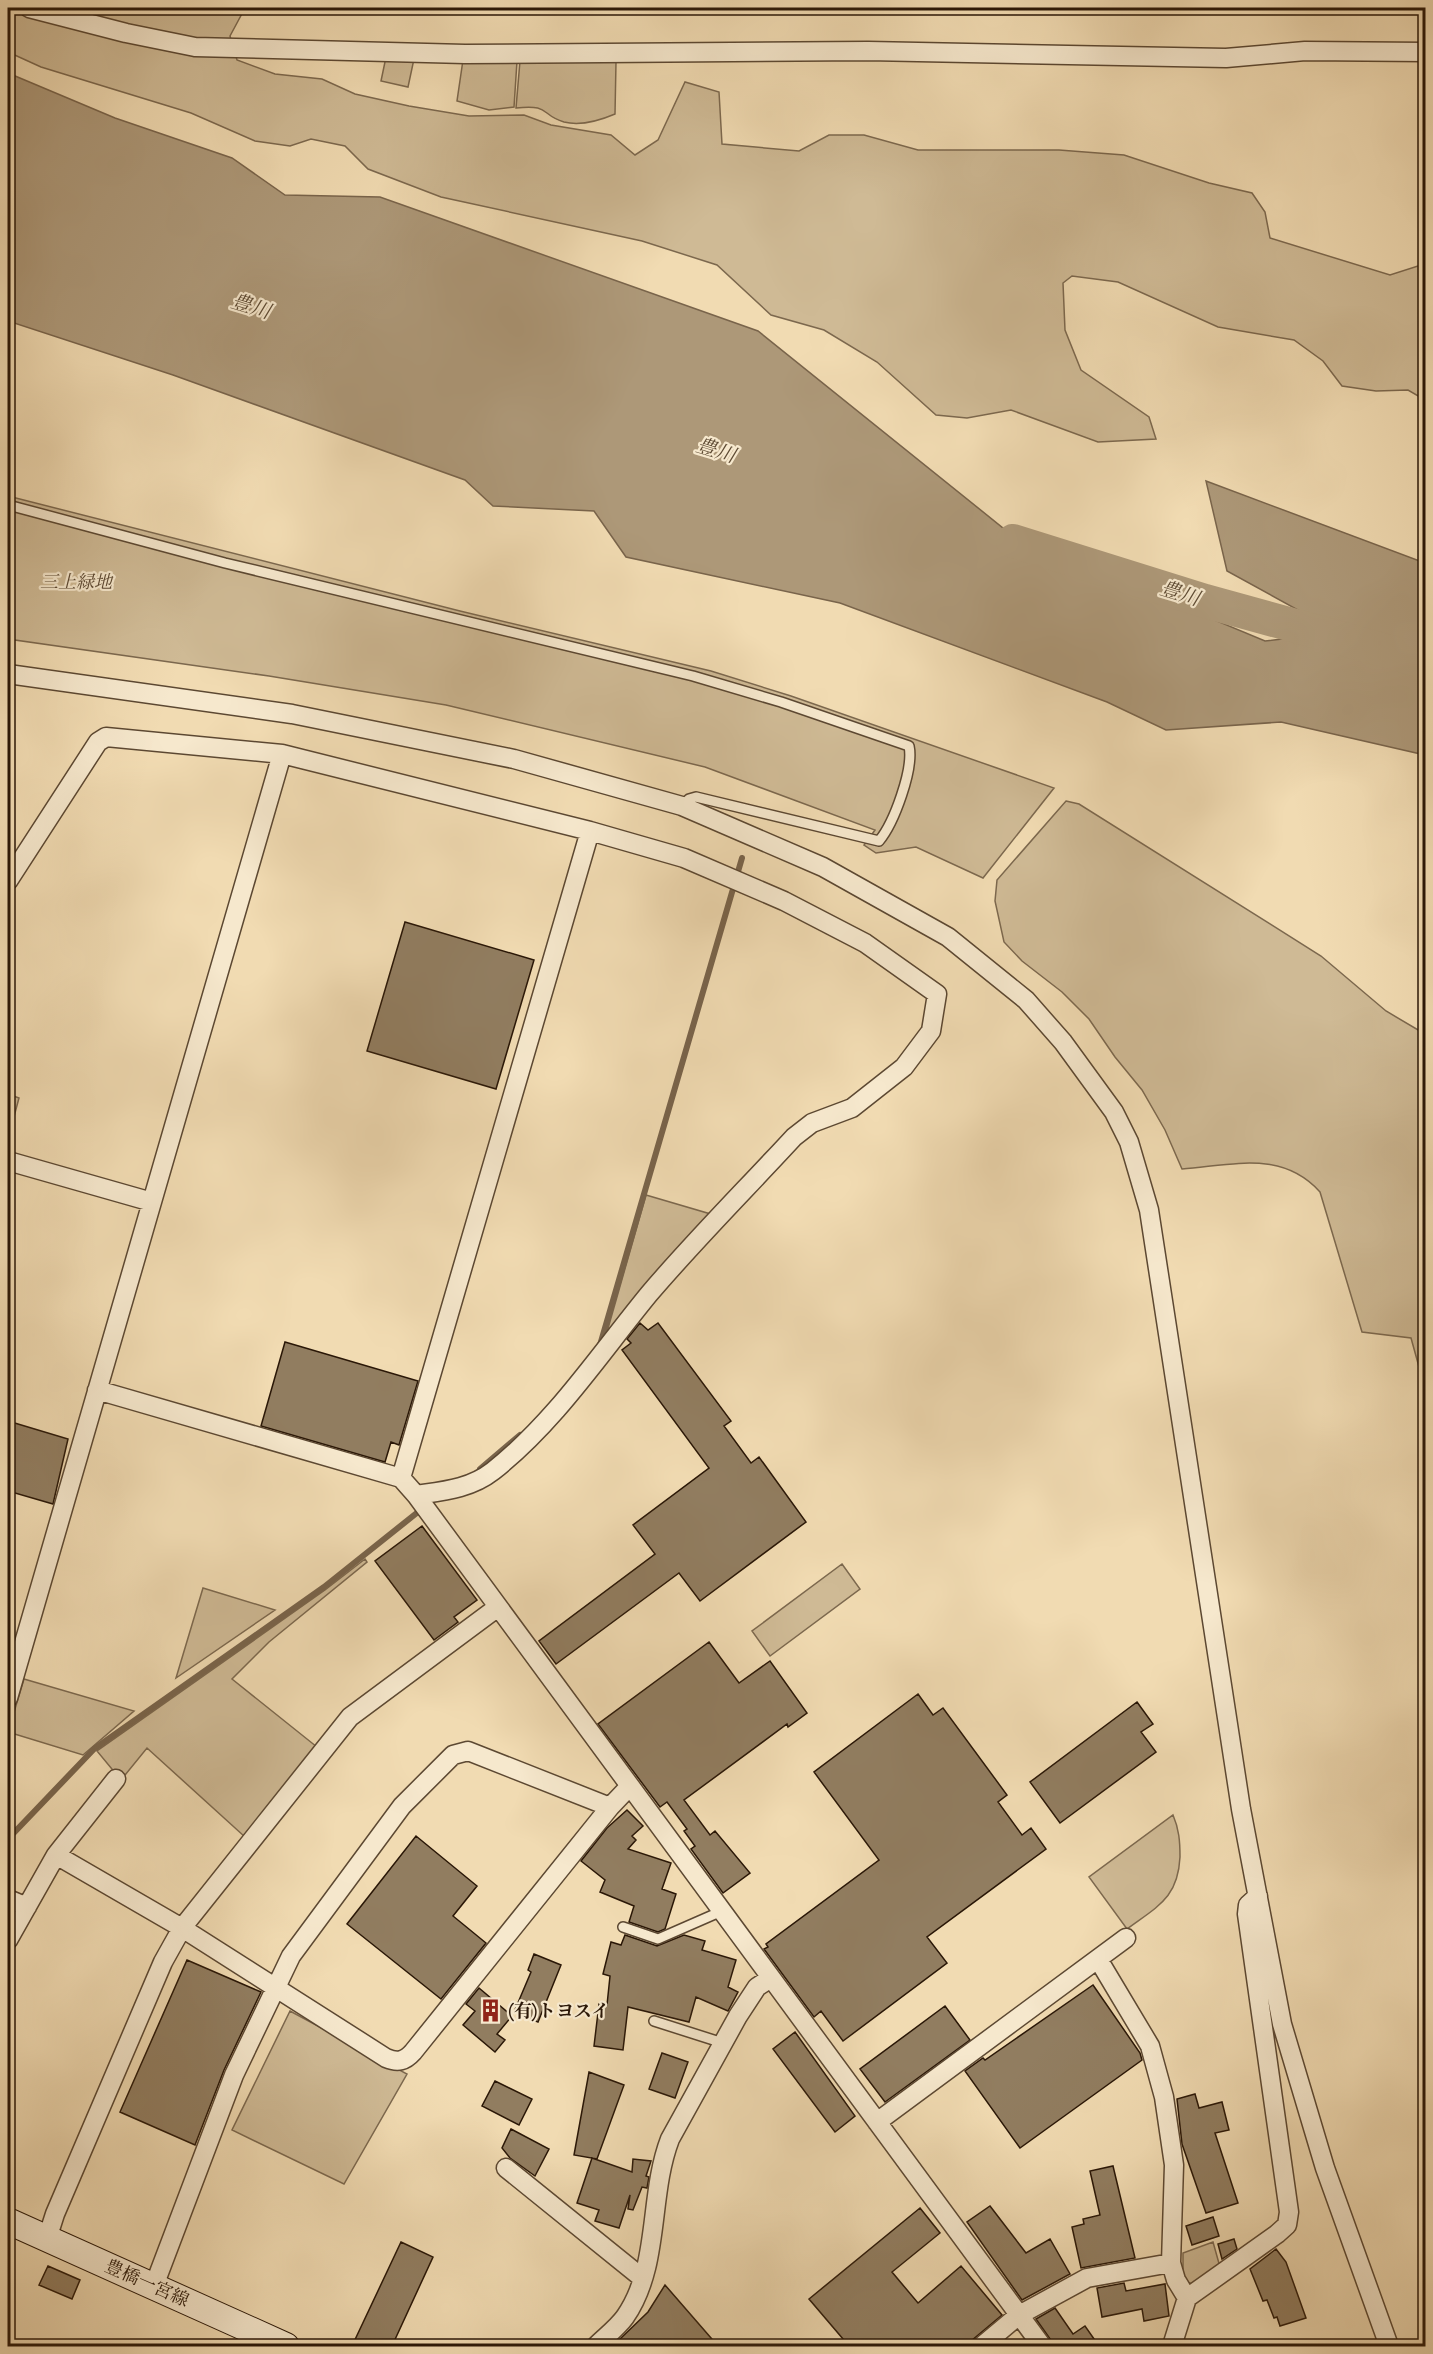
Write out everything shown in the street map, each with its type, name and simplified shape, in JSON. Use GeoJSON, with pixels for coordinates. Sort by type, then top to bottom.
{"type":"FeatureCollection","features":[{"type":"Feature","properties":{"kind":"main road","name":"豊橋一宮線"},"geometry":{"type":"LineString","coordinates":[[8,2221],[286,2346]]}},
{"type":"Feature","properties":{"kind":"street"},"geometry":{"type":"LineString","coordinates":[[29,8],[126,33],[195,46],[465,54],[868,51],[1227,58],[1305,51],[1425,52]]}},
{"type":"Feature","properties":{"kind":"street"},"geometry":{"type":"LineString","coordinates":[[8,674],[303,717],[514,759],[682,806],[823,867],[948,937],[1026,1000],[1063,1042],[1114,1112],[1129,1142],[1149,1209],[1240,1809],[1282,2024],[1325,2168],[1389,2346]]}},
{"type":"Feature","properties":{"kind":"street"},"geometry":{"type":"LineString","coordinates":[[8,881],[98,742],[106,737],[282,754],[590,831],[684,858],[784,901],[865,943],[937,994],[931,1031],[904,1067],[883,1087],[852,1108],[812,1123],[794,1137],[650,1293],[561,1406],[493,1471],[464,1487],[416,1495]]}},
{"type":"Feature","properties":{"kind":"street"},"geometry":{"type":"LineString","coordinates":[[8,1698],[282,754]]}},
{"type":"Feature","properties":{"kind":"street"},"geometry":{"type":"LineString","coordinates":[[401,1478],[590,831]]}},
{"type":"Feature","properties":{"kind":"street"},"geometry":{"type":"LineString","coordinates":[[8,1161],[152,1202]]}},
{"type":"Feature","properties":{"kind":"street"},"geometry":{"type":"LineString","coordinates":[[97,1390],[401,1478],[416,1495],[1042,2346]]}},
{"type":"Feature","properties":{"kind":"street"},"geometry":{"type":"LineString","coordinates":[[47,2239],[162,1962],[182,1928],[350,1717],[498,1607]]}},
{"type":"Feature","properties":{"kind":"street"},"geometry":{"type":"LineString","coordinates":[[154,2286],[234,2075],[291,1956],[384,1829],[453,1755],[463,1751],[474,1752],[610,1807]]}},
{"type":"Feature","properties":{"kind":"street"},"geometry":{"type":"LineString","coordinates":[[8,1940],[56,1855],[116,1779]]}},
{"type":"Feature","properties":{"kind":"street"},"geometry":{"type":"LineString","coordinates":[[56,1855],[182,1928],[386,2058],[393,2061],[406,2060],[610,1807],[630,1786]]}},
{"type":"Feature","properties":{"kind":"street"},"geometry":{"type":"LineString","coordinates":[[1172,2346],[1187,2298],[1287,2225],[1289,2212],[1247,1914],[1248,1905],[1258,1896]]}},
{"type":"Feature","properties":{"kind":"street"},"geometry":{"type":"LineString","coordinates":[[8,1899],[27,1906]]}},
{"type":"Feature","properties":{"kind":"street"},"geometry":{"type":"LineString","coordinates":[[877,2122],[1126,1938]]}},
{"type":"Feature","properties":{"kind":"street"},"geometry":{"type":"LineString","coordinates":[[1098,1959],[1150,2046],[1164,2097],[1173,2165],[1171,2263],[1176,2280],[1187,2298]]}},
{"type":"Feature","properties":{"kind":"street"},"geometry":{"type":"LineString","coordinates":[[596,2346],[624,2319],[634,2301],[651,2248],[663,2158],[678,2123],[757,1987],[771,1978]]}},
{"type":"Feature","properties":{"kind":"street"},"geometry":{"type":"LineString","coordinates":[[506,2168],[641,2277]]}},
{"type":"Feature","properties":{"kind":"street"},"geometry":{"type":"LineString","coordinates":[[982,2346],[1019,2315],[1087,2278],[1171,2263]]}},
{"type":"Feature","properties":{"kind":"lane"},"geometry":{"type":"LineString","coordinates":[[8,505],[225,563],[693,676],[782,702],[909,746],[911,761],[889,829],[876,842],[696,797],[689,799],[682,806]]}},
{"type":"Feature","properties":{"kind":"lane"},"geometry":{"type":"LineString","coordinates":[[623,1927],[658,1939],[722,1911]]}},
{"type":"Feature","properties":{"kind":"lane"},"geometry":{"type":"LineString","coordinates":[[654,2021],[723,2043]]}},
{"type":"Feature","properties":{"kind":"green space"},"geometry":{"type":"Polygon","coordinates":[[[8,8],[245,8],[230,36],[237,60],[275,74],[322,79],[355,94],[409,106],[469,116],[524,115],[551,125],[611,135],[635,155],[658,140],[685,82],[719,92],[722,144],[799,151],[829,135],[864,135],[918,150],[1059,150],[1124,155],[1209,183],[1252,193],[1265,212],[1270,238],[1390,275],[1421,265],[1425,266],[1425,400],[1408,390],[1376,391],[1342,386],[1323,361],[1294,340],[1218,327],[1118,282],[1072,276],[1063,283],[1065,330],[1081,370],[1149,417],[1156,439],[1098,442],[1011,410],[967,418],[936,415],[877,362],[824,330],[771,315],[717,265],[642,241],[441,197],[368,169],[345,146],[311,139],[290,146],[255,141],[191,113],[41,67],[8,52],[8,8]]]}},
{"type":"Feature","properties":{"kind":"green space"},"geometry":{"type":"Polygon","coordinates":[[[386,57],[414,59],[408,87],[381,81],[386,57]]]}},
{"type":"Feature","properties":{"kind":"green space"},"geometry":{"type":"Polygon","coordinates":[[[463,60],[517,61],[514,107],[489,110],[457,101],[463,60]]]}},
{"type":"Feature","properties":{"kind":"green space"},"geometry":{"type":"Polygon","coordinates":[[[520,61],[616,62],[615,114],[590,122],[570,123],[556,119],[540,109],[516,108],[520,61]]]}},
{"type":"Feature","properties":{"kind":"green space","name":"三上緑地"},"geometry":{"type":"Polygon","coordinates":[[[8,496],[460,611],[711,671],[791,696],[1054,788],[983,878],[916,847],[876,853],[864,845],[875,830],[705,767],[446,705],[269,676],[8,639],[8,496]]]}},
{"type":"Feature","properties":{"kind":"green space"},"geometry":{"type":"Polygon","coordinates":[[[1066,801],[1079,804],[1321,956],[1386,1011],[1425,1034],[1424,1385],[1411,1338],[1362,1332],[1320,1192],[1290,1170],[1273,1165],[1238,1163],[1182,1169],[1165,1130],[1142,1090],[1115,1057],[1089,1019],[1062,992],[1022,961],[1004,942],[995,901],[997,880],[1066,801]]]}},
{"type":"Feature","properties":{"kind":"green space"},"geometry":{"type":"Polygon","coordinates":[[[8,1094],[19,1098],[8,1139],[8,1094]]]}},
{"type":"Feature","properties":{"kind":"green space"},"geometry":{"type":"Polygon","coordinates":[[[646,1195],[714,1215],[603,1346],[646,1195]]]}},
{"type":"Feature","properties":{"kind":"green space"},"geometry":{"type":"Polygon","coordinates":[[[365,1559],[367,1562],[269,1642],[232,1679],[317,1747],[245,1837],[147,1748],[121,1780],[97,1751],[325,1590],[365,1559]]]}},
{"type":"Feature","properties":{"kind":"green space"},"geometry":{"type":"Polygon","coordinates":[[[842,1564],[860,1589],[770,1656],[752,1631],[842,1564]]]}},
{"type":"Feature","properties":{"kind":"green space"},"geometry":{"type":"Polygon","coordinates":[[[203,1588],[275,1610],[176,1678],[203,1588]]]}},
{"type":"Feature","properties":{"kind":"green space"},"geometry":{"type":"Polygon","coordinates":[[[24,1679],[134,1711],[83,1755],[8,1732],[24,1679]]]}},
{"type":"Feature","properties":{"kind":"green space"},"geometry":{"type":"Polygon","coordinates":[[[1173,1815],[1178,1830],[1180,1857],[1171,1892],[1157,1907],[1127,1929],[1089,1877],[1173,1815]]]}},
{"type":"Feature","properties":{"kind":"green space"},"geometry":{"type":"Polygon","coordinates":[[[290,2011],[407,2074],[344,2184],[232,2130],[290,2011]]]}},
{"type":"Feature","properties":{"kind":"green space"},"geometry":{"type":"Polygon","coordinates":[[[1213,2242],[1220,2267],[1193,2284],[1186,2282],[1183,2274],[1183,2253],[1213,2242]]]}},
{"type":"Feature","properties":{"kind":"water"},"geometry":{"type":"Polygon","coordinates":[[[8,73],[115,118],[232,158],[285,195],[380,197],[758,331],[1013,536],[1265,641],[1338,632],[1227,571],[1206,481],[1425,563],[1425,755],[1281,722],[1166,730],[1107,702],[840,603],[626,557],[594,511],[493,506],[465,480],[173,375],[8,321],[8,73]]]}},
{"type":"Feature","properties":{"kind":"building"},"geometry":{"type":"Polygon","coordinates":[[[405,922],[534,960],[496,1089],[367,1051],[405,922]]]}},
{"type":"Feature","properties":{"kind":"building"},"geometry":{"type":"Polygon","coordinates":[[[640,1323],[648,1330],[658,1323],[731,1421],[724,1426],[751,1463],[759,1457],[806,1522],[700,1601],[679,1573],[556,1664],[539,1641],[655,1554],[633,1525],[709,1468],[622,1350],[631,1343],[627,1339],[640,1323]]]}},
{"type":"Feature","properties":{"kind":"building"},"geometry":{"type":"Polygon","coordinates":[[[285,1342],[418,1381],[399,1445],[391,1442],[385,1462],[261,1426],[285,1342]]]}},
{"type":"Feature","properties":{"kind":"building"},"geometry":{"type":"Polygon","coordinates":[[[8,1421],[68,1439],[53,1504],[8,1491],[8,1421]]]}},
{"type":"Feature","properties":{"kind":"building"},"geometry":{"type":"Polygon","coordinates":[[[422,1526],[477,1600],[454,1617],[458,1622],[434,1640],[375,1561],[422,1526]]]}},
{"type":"Feature","properties":{"kind":"building"},"geometry":{"type":"Polygon","coordinates":[[[709,1642],[739,1683],[770,1661],[807,1713],[788,1727],[787,1724],[684,1800],[710,1835],[715,1831],[750,1873],[723,1893],[691,1849],[695,1846],[684,1831],[687,1829],[667,1802],[660,1807],[598,1724],[709,1642]]]}},
{"type":"Feature","properties":{"kind":"building"},"geometry":{"type":"Polygon","coordinates":[[[918,1694],[933,1715],[943,1708],[1007,1795],[998,1802],[1022,1835],[1031,1828],[1046,1849],[927,1937],[947,1963],[843,2041],[821,2011],[814,2017],[764,1949],[768,1947],[766,1944],[879,1860],[814,1772],[918,1694]]]}},
{"type":"Feature","properties":{"kind":"building"},"geometry":{"type":"Polygon","coordinates":[[[1137,1702],[1153,1724],[1141,1732],[1156,1752],[1060,1823],[1030,1782],[1137,1702]]]}},
{"type":"Feature","properties":{"kind":"building"},"geometry":{"type":"Polygon","coordinates":[[[627,1810],[643,1826],[632,1836],[636,1840],[628,1849],[671,1863],[662,1889],[676,1894],[665,1929],[658,1932],[629,1922],[634,1906],[600,1892],[605,1880],[581,1861],[607,1828],[627,1810]]]}},
{"type":"Feature","properties":{"kind":"building"},"geometry":{"type":"Polygon","coordinates":[[[416,1836],[477,1886],[453,1916],[486,1943],[441,1999],[347,1924],[416,1836]]]}},
{"type":"Feature","properties":{"kind":"building"},"geometry":{"type":"Polygon","coordinates":[[[625,1935],[657,1946],[684,1935],[705,1941],[702,1950],[736,1960],[728,1987],[738,1992],[728,2011],[696,1997],[689,2022],[628,2007],[623,2050],[594,2046],[599,2004],[607,2005],[610,1976],[603,1974],[611,1942],[621,1945],[625,1935]]]}},
{"type":"Feature","properties":{"kind":"building"},"geometry":{"type":"Polygon","coordinates":[[[534,1954],[561,1965],[538,2022],[514,2012],[531,1972],[528,1970],[534,1954]]]}},
{"type":"Feature","properties":{"kind":"building"},"geometry":{"type":"Polygon","coordinates":[[[187,1960],[261,1992],[224,2070],[195,2145],[120,2112],[187,1960]]]}},
{"type":"Feature","properties":{"kind":"building"},"geometry":{"type":"Polygon","coordinates":[[[1093,1985],[1140,2053],[1142,2060],[1020,2148],[965,2071],[983,2058],[985,2060],[1093,1985]]]}},
{"type":"Feature","properties":{"kind":"building"},"geometry":{"type":"Polygon","coordinates":[[[479,1988],[512,2016],[497,2034],[505,2040],[495,2052],[463,2025],[475,2011],[466,2004],[479,1988]]]}},
{"type":"Feature","properties":{"kind":"building"},"geometry":{"type":"Polygon","coordinates":[[[945,2006],[970,2040],[885,2102],[860,2069],[945,2006]]]}},
{"type":"Feature","properties":{"kind":"building"},"geometry":{"type":"Polygon","coordinates":[[[795,2032],[855,2116],[835,2132],[773,2049],[795,2032]]]}},
{"type":"Feature","properties":{"kind":"building"},"geometry":{"type":"Polygon","coordinates":[[[662,2053],[688,2062],[675,2098],[649,2089],[662,2053]]]}},
{"type":"Feature","properties":{"kind":"building"},"geometry":{"type":"Polygon","coordinates":[[[589,2072],[624,2085],[597,2159],[574,2155],[589,2072]]]}},
{"type":"Feature","properties":{"kind":"building"},"geometry":{"type":"Polygon","coordinates":[[[495,2081],[532,2099],[519,2125],[482,2106],[495,2081]]]}},
{"type":"Feature","properties":{"kind":"building"},"geometry":{"type":"Polygon","coordinates":[[[1195,2094],[1199,2108],[1222,2102],[1229,2130],[1215,2133],[1238,2203],[1206,2213],[1182,2144],[1177,2099],[1195,2094]]]}},
{"type":"Feature","properties":{"kind":"building"},"geometry":{"type":"Polygon","coordinates":[[[511,2129],[549,2149],[535,2176],[510,2158],[502,2148],[511,2129]]]}},
{"type":"Feature","properties":{"kind":"building"},"geometry":{"type":"Polygon","coordinates":[[[592,2158],[632,2172],[633,2159],[651,2161],[646,2176],[649,2177],[647,2188],[642,2187],[633,2210],[628,2209],[630,2195],[619,2228],[595,2221],[599,2210],[577,2203],[592,2158]]]}},
{"type":"Feature","properties":{"kind":"building"},"geometry":{"type":"Polygon","coordinates":[[[1113,2166],[1135,2258],[1081,2268],[1072,2227],[1084,2224],[1083,2219],[1100,2215],[1090,2171],[1113,2166]]]}},
{"type":"Feature","properties":{"kind":"building"},"geometry":{"type":"Polygon","coordinates":[[[990,2206],[1026,2253],[1050,2239],[1070,2274],[1022,2300],[967,2222],[990,2206]]]}},
{"type":"Feature","properties":{"kind":"building"},"geometry":{"type":"Polygon","coordinates":[[[920,2208],[940,2233],[892,2272],[918,2303],[961,2266],[1002,2315],[965,2346],[849,2346],[809,2299],[920,2208]]]}},
{"type":"Feature","properties":{"kind":"building"},"geometry":{"type":"Polygon","coordinates":[[[1213,2217],[1219,2236],[1192,2245],[1186,2226],[1213,2217]]]}},
{"type":"Feature","properties":{"kind":"building"},"geometry":{"type":"Polygon","coordinates":[[[1234,2239],[1237,2249],[1222,2259],[1218,2244],[1234,2239]]]}},
{"type":"Feature","properties":{"kind":"building"},"geometry":{"type":"Polygon","coordinates":[[[401,2242],[433,2257],[392,2346],[352,2346],[401,2242]]]}},
{"type":"Feature","properties":{"kind":"building"},"geometry":{"type":"Polygon","coordinates":[[[1276,2249],[1286,2262],[1306,2318],[1280,2326],[1267,2300],[1263,2301],[1250,2269],[1276,2249]]]}},
{"type":"Feature","properties":{"kind":"building"},"geometry":{"type":"Polygon","coordinates":[[[48,2266],[80,2280],[72,2299],[39,2285],[48,2266]]]}},
{"type":"Feature","properties":{"kind":"building"},"geometry":{"type":"Polygon","coordinates":[[[1124,2283],[1126,2291],[1165,2284],[1169,2316],[1144,2321],[1142,2309],[1102,2317],[1097,2288],[1124,2283]]]}},
{"type":"Feature","properties":{"kind":"building"},"geometry":{"type":"Polygon","coordinates":[[[665,2285],[718,2346],[626,2346],[620,2339],[648,2312],[665,2285]]]}},
{"type":"Feature","properties":{"kind":"building"},"geometry":{"type":"Polygon","coordinates":[[[1055,2308],[1073,2334],[1085,2326],[1099,2346],[1055,2346],[1036,2319],[1055,2308]]]}},
{"type":"Feature","properties":{"kind":"waterway","name":"豊川"},"geometry":{"type":"LineString","coordinates":[[1013,541],[1205,601],[1426,662]]}},
{"type":"Feature","properties":{"kind":"waterway"},"geometry":{"type":"LineString","coordinates":[[600,1345],[742,858]]}},
{"type":"Feature","properties":{"kind":"waterway"},"geometry":{"type":"LineString","coordinates":[[480,1469],[520,1435]]}},
{"type":"Feature","properties":{"kind":"waterway"},"geometry":{"type":"LineString","coordinates":[[8,1839],[94,1749],[324,1587],[423,1508]]}},
{"type":"Feature","properties":{"kind":"place","name":"(有)トヨスイ"},"geometry":{"type":"Point","coordinates":[490,2011]}}]}
